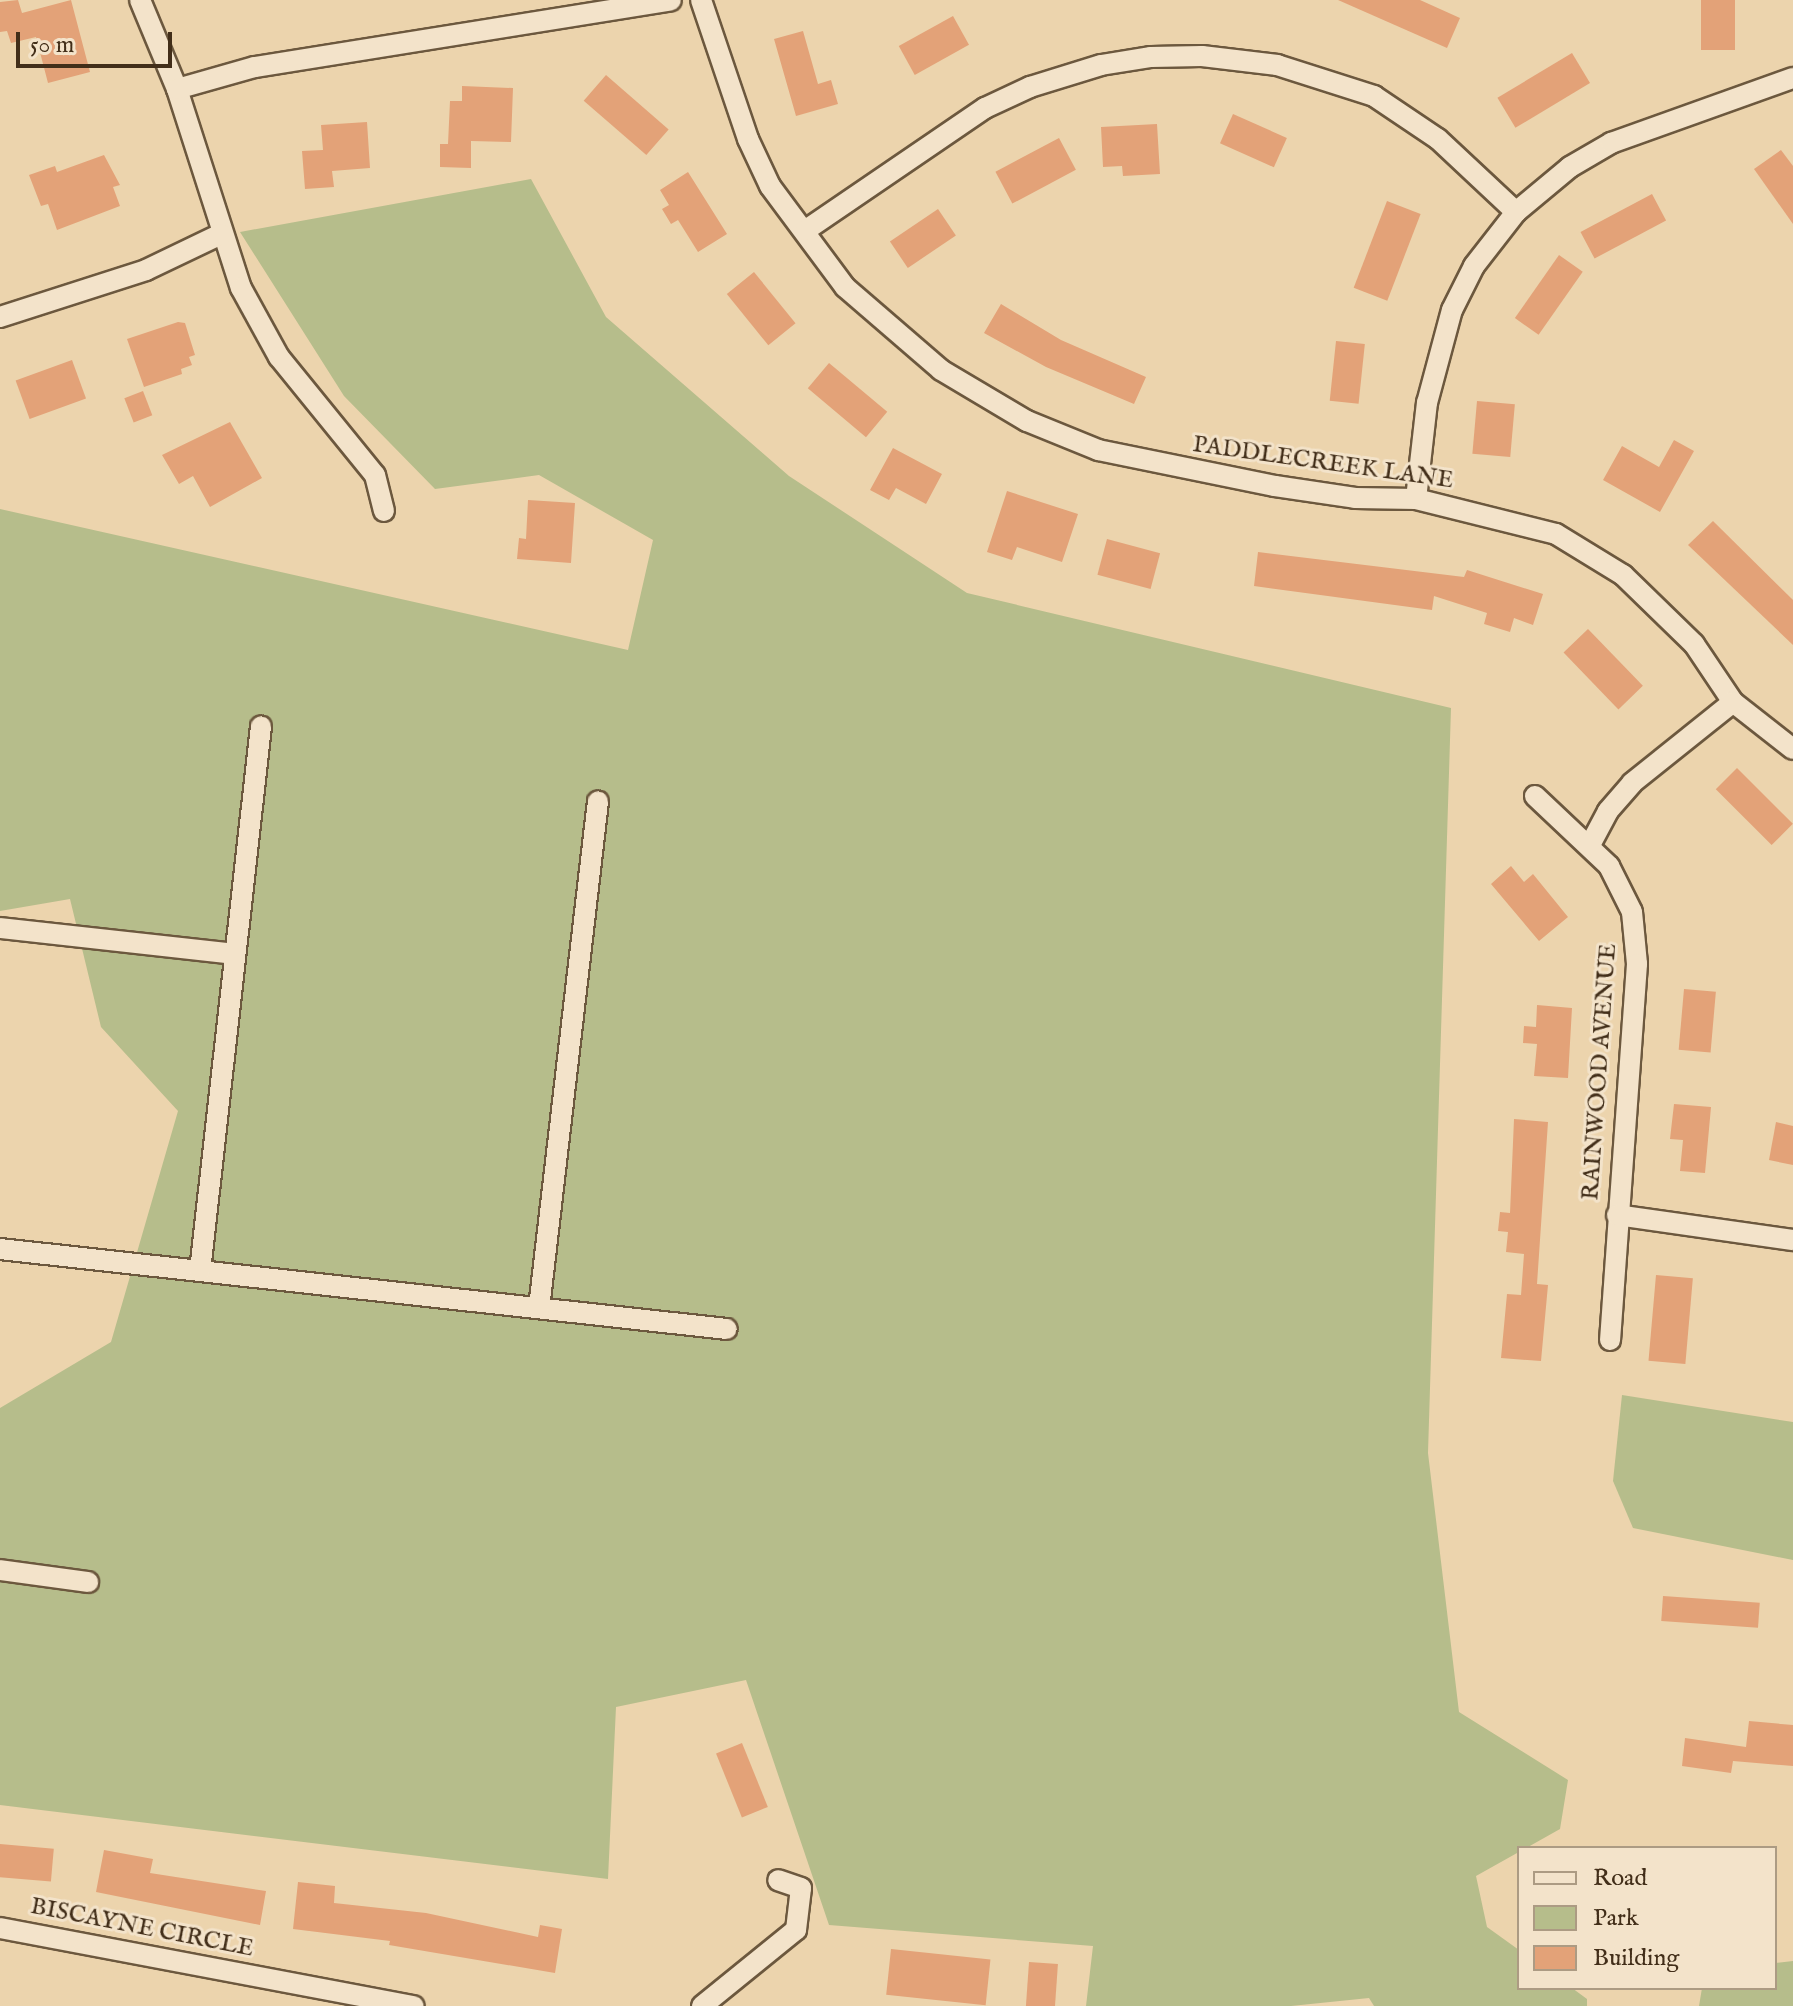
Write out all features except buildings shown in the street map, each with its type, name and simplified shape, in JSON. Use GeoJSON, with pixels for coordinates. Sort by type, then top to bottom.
{"type":"FeatureCollection","features":[{"type":"Feature","properties":{"kind":"street"},"geometry":{"type":"LineString","coordinates":[[140,0],[177,89],[221,234],[241,288],[279,357],[375,475],[384,511]]}},
{"type":"Feature","properties":{"kind":"street"},"geometry":{"type":"LineString","coordinates":[[177,89],[255,67],[671,0]]}},
{"type":"Feature","properties":{"kind":"street","name":"PADDLECREEK LANE"},"geometry":{"type":"LineString","coordinates":[[701,0],[758,164],[845,287],[941,370],[1027,421],[1098,450],[1198,473],[1355,498],[1416,499],[1505,519],[1580,546],[1623,575],[1678,627],[1733,702],[1793,749]]}},
{"type":"Feature","properties":{"kind":"street"},"geometry":{"type":"LineString","coordinates":[[806,230],[985,108],[1073,73],[1151,57],[1202,56],[1277,65],[1374,96],[1438,139],[1516,212]]}},
{"type":"Feature","properties":{"kind":"street"},"geometry":{"type":"LineString","coordinates":[[1416,499],[1427,403],[1452,310],[1474,266],[1516,212],[1570,167],[1611,143],[1793,78]]}},
{"type":"Feature","properties":{"kind":"street"},"geometry":{"type":"LineString","coordinates":[[0,317],[146,270],[221,234]]}},
{"type":"Feature","properties":{"kind":"street"},"geometry":{"type":"LineString","coordinates":[[1590,845],[1608,811],[1632,783],[1733,702]]}},
{"type":"Feature","properties":{"kind":"street"},"geometry":{"type":"LineString","coordinates":[[200,1271],[261,726]]}},
{"type":"Feature","properties":{"kind":"street","name":"RAINWOOD AVENUE"},"geometry":{"type":"LineString","coordinates":[[1535,796],[1609,866],[1632,912],[1637,964],[1610,1340]]}},
{"type":"Feature","properties":{"kind":"street"},"geometry":{"type":"LineString","coordinates":[[539,1308],[598,801]]}},
{"type":"Feature","properties":{"kind":"street"},"geometry":{"type":"LineString","coordinates":[[0,928],[235,954]]}},
{"type":"Feature","properties":{"kind":"street"},"geometry":{"type":"LineString","coordinates":[[1617,1215],[1793,1240]]}},
{"type":"Feature","properties":{"kind":"street"},"geometry":{"type":"LineString","coordinates":[[0,1249],[727,1329]]}},
{"type":"Feature","properties":{"kind":"street"},"geometry":{"type":"LineString","coordinates":[[0,1570],[88,1582]]}},
{"type":"Feature","properties":{"kind":"street"},"geometry":{"type":"LineString","coordinates":[[702,2006],[796,1930],[801,1888],[778,1880]]}},
{"type":"Feature","properties":{"kind":"street","name":"BISCAYNE CIRCLE"},"geometry":{"type":"LineString","coordinates":[[0,1928],[414,2006]]}},
{"type":"Feature","properties":{"kind":"green space"},"geometry":{"type":"Polygon","coordinates":[[[531,179],[606,317],[789,476],[967,593],[1451,708],[1428,1453],[1459,1712],[1568,1780],[1560,1829],[1530,1846],[1517,1846],[1517,1853],[1476,1876],[1487,1927],[1517,1949],[1517,1990],[1575,1990],[1587,1999],[1587,2006],[1374,2006],[1369,1998],[1291,2006],[1086,2006],[1093,1946],[829,1925],[746,1680],[616,1707],[608,1879],[0,1805],[0,1408],[111,1342],[178,1111],[101,1027],[70,899],[0,911],[0,509],[628,650],[653,540],[539,475],[435,489],[344,396],[240,232],[531,179]]]}},
{"type":"Feature","properties":{"kind":"green space"},"geometry":{"type":"Polygon","coordinates":[[[1622,1395],[1793,1422],[1793,1560],[1633,1528],[1613,1481],[1622,1395]]]}},
{"type":"Feature","properties":{"kind":"green space"},"geometry":{"type":"Polygon","coordinates":[[[1793,1961],[1793,2006],[1699,2006],[1702,1990],[1777,1990],[1777,1963],[1793,1961]]]}}]}
